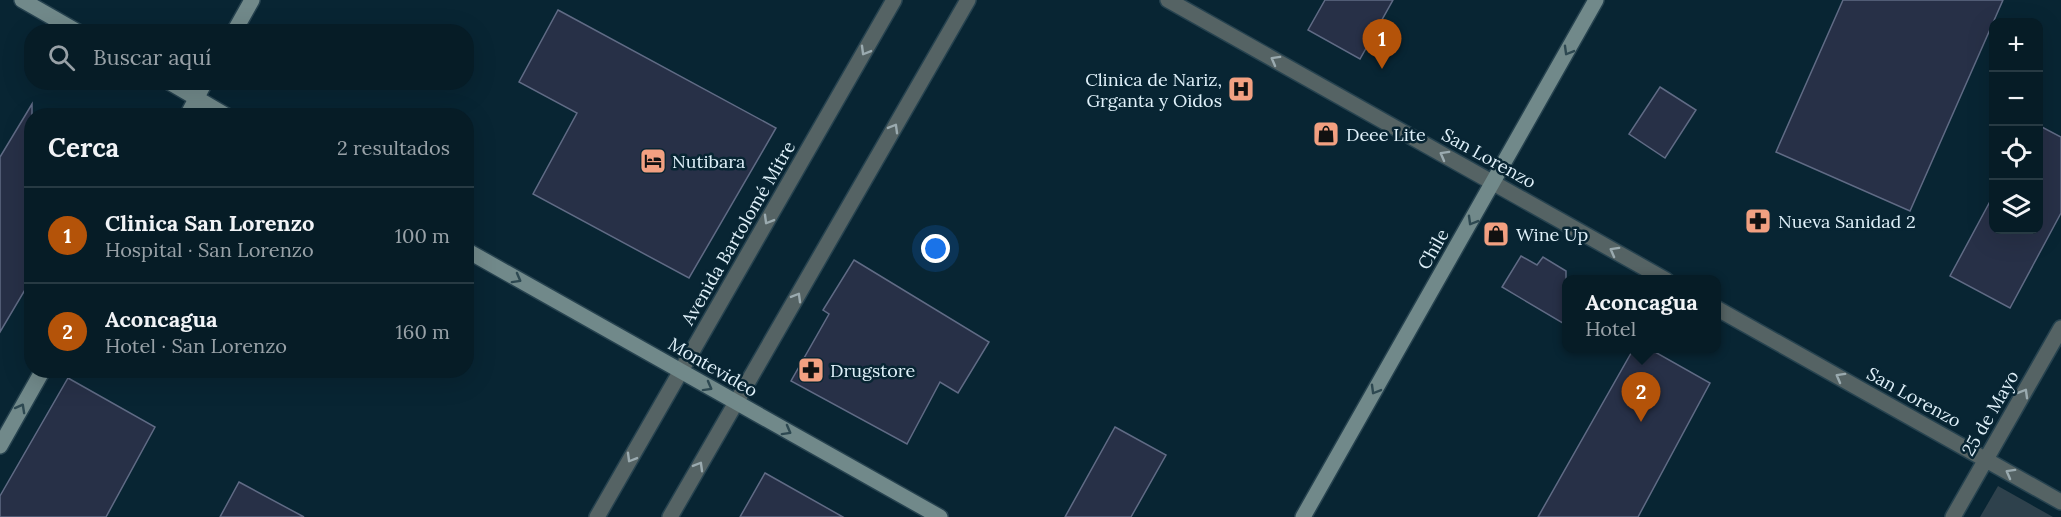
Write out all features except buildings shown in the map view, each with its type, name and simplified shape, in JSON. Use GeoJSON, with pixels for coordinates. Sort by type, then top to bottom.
{"type":"FeatureCollection","features":[{"type":"Feature","properties":{"kind":"street"},"geometry":{"type":"LineString","coordinates":[[22,0],[64,24]]}},
{"type":"Feature","properties":{"kind":"street"},"geometry":{"type":"LineString","coordinates":[[238,24],[252,0]]}},
{"type":"Feature","properties":{"kind":"street","name":"Avenida Bartolomé Mitre"},"geometry":{"type":"LineString","coordinates":[[597,517],[894,0]]}},
{"type":"Feature","properties":{"kind":"street"},"geometry":{"type":"LineString","coordinates":[[670,517],[968,0]]}},
{"type":"Feature","properties":{"kind":"street","name":"San Lorenzo"},"geometry":{"type":"LineString","coordinates":[[1168,0],[1658,275]]}},
{"type":"Feature","properties":{"kind":"street","name":"Chile"},"geometry":{"type":"LineString","coordinates":[[1304,517],[1596,0]]}},
{"type":"Feature","properties":{"kind":"street"},"geometry":{"type":"LineString","coordinates":[[182,90],[213,108]]}},
{"type":"Feature","properties":{"kind":"street"},"geometry":{"type":"LineString","coordinates":[[191,108],[200,90]]}},
{"type":"Feature","properties":{"kind":"street","name":"Montevideo"},"geometry":{"type":"LineString","coordinates":[[474,255],[940,517]]}},
{"type":"Feature","properties":{"kind":"street","name":"San Lorenzo"},"geometry":{"type":"LineString","coordinates":[[1721,311],[2061,502]]}},
{"type":"Feature","properties":{"kind":"street","name":"25 de Mayo"},"geometry":{"type":"LineString","coordinates":[[1953,517],[2061,328]]}},
{"type":"Feature","properties":{"kind":"street"},"geometry":{"type":"LineString","coordinates":[[0,446],[38,378]]}},
{"type":"Feature","properties":{"kind":"shaded area"},"geometry":{"type":"Polygon","coordinates":[[[1998,486],[2053,517],[1980,517],[1998,486]]]}},
{"type":"Feature","properties":{"kind":"place","name":"Clinica San Lorenzo"},"geometry":{"type":"Point","coordinates":[1382,69]}},
{"type":"Feature","properties":{"kind":"place","name":"Clinica de Nariz, Grganta y Oidos"},"geometry":{"type":"Point","coordinates":[1241,89]}},
{"type":"Feature","properties":{"kind":"place","name":"Deee Lite"},"geometry":{"type":"Point","coordinates":[1326,134]}},
{"type":"Feature","properties":{"kind":"place","name":"Nutibara"},"geometry":{"type":"Point","coordinates":[653,161]}},
{"type":"Feature","properties":{"kind":"place","name":"Nueva Sanidad 2"},"geometry":{"type":"Point","coordinates":[1758,221]}},
{"type":"Feature","properties":{"kind":"place","name":"Wine Up"},"geometry":{"type":"Point","coordinates":[1496,234]}},
{"type":"Feature","properties":{"kind":"place","name":"Drugstore"},"geometry":{"type":"Point","coordinates":[811,370]}},
{"type":"Feature","properties":{"kind":"place","name":"Aconcagua"},"geometry":{"type":"Point","coordinates":[1641,422]}}]}
